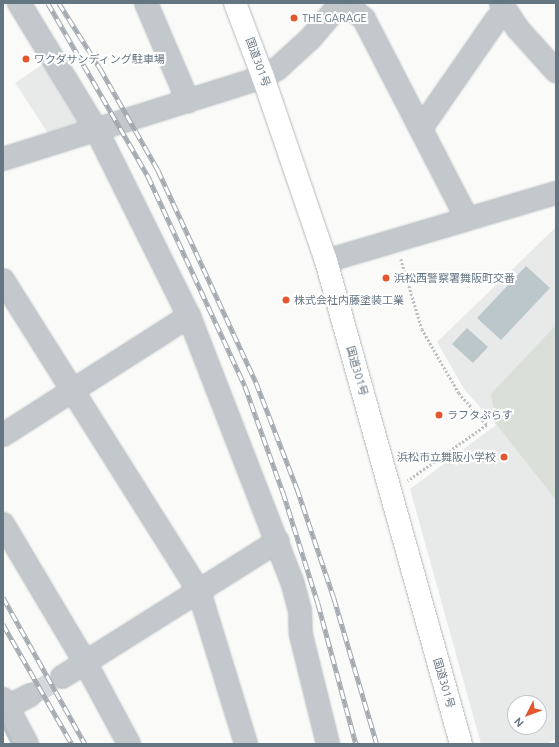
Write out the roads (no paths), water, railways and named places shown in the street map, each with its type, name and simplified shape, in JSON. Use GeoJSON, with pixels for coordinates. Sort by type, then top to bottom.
{"type":"FeatureCollection","features":[{"type":"Feature","properties":{"kind":"highway","name":"国道301号"},"geometry":{"type":"LineString","coordinates":[[235,3],[263,77],[326,261],[461,744]]}},
{"type":"Feature","properties":{"kind":"street"},"geometry":{"type":"LineString","coordinates":[[19,3],[97,131],[189,316],[278,541],[300,611],[300,635],[328,744]]}},
{"type":"Feature","properties":{"kind":"street"},"geometry":{"type":"LineString","coordinates":[[146,3],[188,101]]}},
{"type":"Feature","properties":{"kind":"street"},"geometry":{"type":"LineString","coordinates":[[3,159],[97,131],[263,77],[277,69],[310,39],[341,3]]}},
{"type":"Feature","properties":{"kind":"street"},"geometry":{"type":"LineString","coordinates":[[345,3],[364,19],[462,209],[465,220]]}},
{"type":"Feature","properties":{"kind":"street"},"geometry":{"type":"LineString","coordinates":[[419,126],[424,124],[504,8],[526,40],[556,71]]}},
{"type":"Feature","properties":{"kind":"street"},"geometry":{"type":"LineString","coordinates":[[326,261],[556,193]]}},
{"type":"Feature","properties":{"kind":"street"},"geometry":{"type":"LineString","coordinates":[[3,280],[200,591],[246,744]]}},
{"type":"Feature","properties":{"kind":"street"},"geometry":{"type":"LineString","coordinates":[[3,435],[189,316]]}},
{"type":"Feature","properties":{"kind":"street"},"geometry":{"type":"LineString","coordinates":[[3,524],[86,664],[129,744]]}},
{"type":"Feature","properties":{"kind":"street"},"geometry":{"type":"LineString","coordinates":[[62,677],[86,664],[278,541]]}},
{"type":"Feature","properties":{"kind":"street"},"geometry":{"type":"LineString","coordinates":[[27,744],[5,705],[30,695]]}},
{"type":"Feature","properties":{"kind":"waterway"},"geometry":{"type":"LineString","coordinates":[[5,726],[14,744]]}},
{"type":"Feature","properties":{"kind":"tunnel"},"geometry":{"type":"LineString","coordinates":[[30,695],[62,677]]}},
{"type":"Feature","properties":{"kind":"railway"},"geometry":{"type":"LineString","coordinates":[[48,3],[148,176],[245,386],[283,492],[318,603],[356,744]]}},
{"type":"Feature","properties":{"kind":"railway"},"geometry":{"type":"LineString","coordinates":[[59,3],[100,68],[158,170],[256,382],[297,488],[334,598],[377,744]]}},
{"type":"Feature","properties":{"kind":"railway"},"geometry":{"type":"LineString","coordinates":[[3,597],[85,744]]}},
{"type":"Feature","properties":{"kind":"railway"},"geometry":{"type":"LineString","coordinates":[[3,624],[72,744]]}},
{"type":"Feature","properties":{"kind":"place","name":"THE GARAGE"},"geometry":{"type":"Point","coordinates":[294,18]}},
{"type":"Feature","properties":{"kind":"place","name":"ワクダサンディング駐車場"},"geometry":{"type":"Point","coordinates":[26,59]}},
{"type":"Feature","properties":{"kind":"place","name":"浜松西警察署舞阪町交番"},"geometry":{"type":"Point","coordinates":[386,278]}},
{"type":"Feature","properties":{"kind":"place","name":"株式会社内藤塗装工業"},"geometry":{"type":"Point","coordinates":[286,300]}},
{"type":"Feature","properties":{"kind":"place","name":"ラフタぷらす"},"geometry":{"type":"Point","coordinates":[439,415]}},
{"type":"Feature","properties":{"kind":"place","name":"浜松市立舞阪小学校"},"geometry":{"type":"Point","coordinates":[504,457]}}]}
